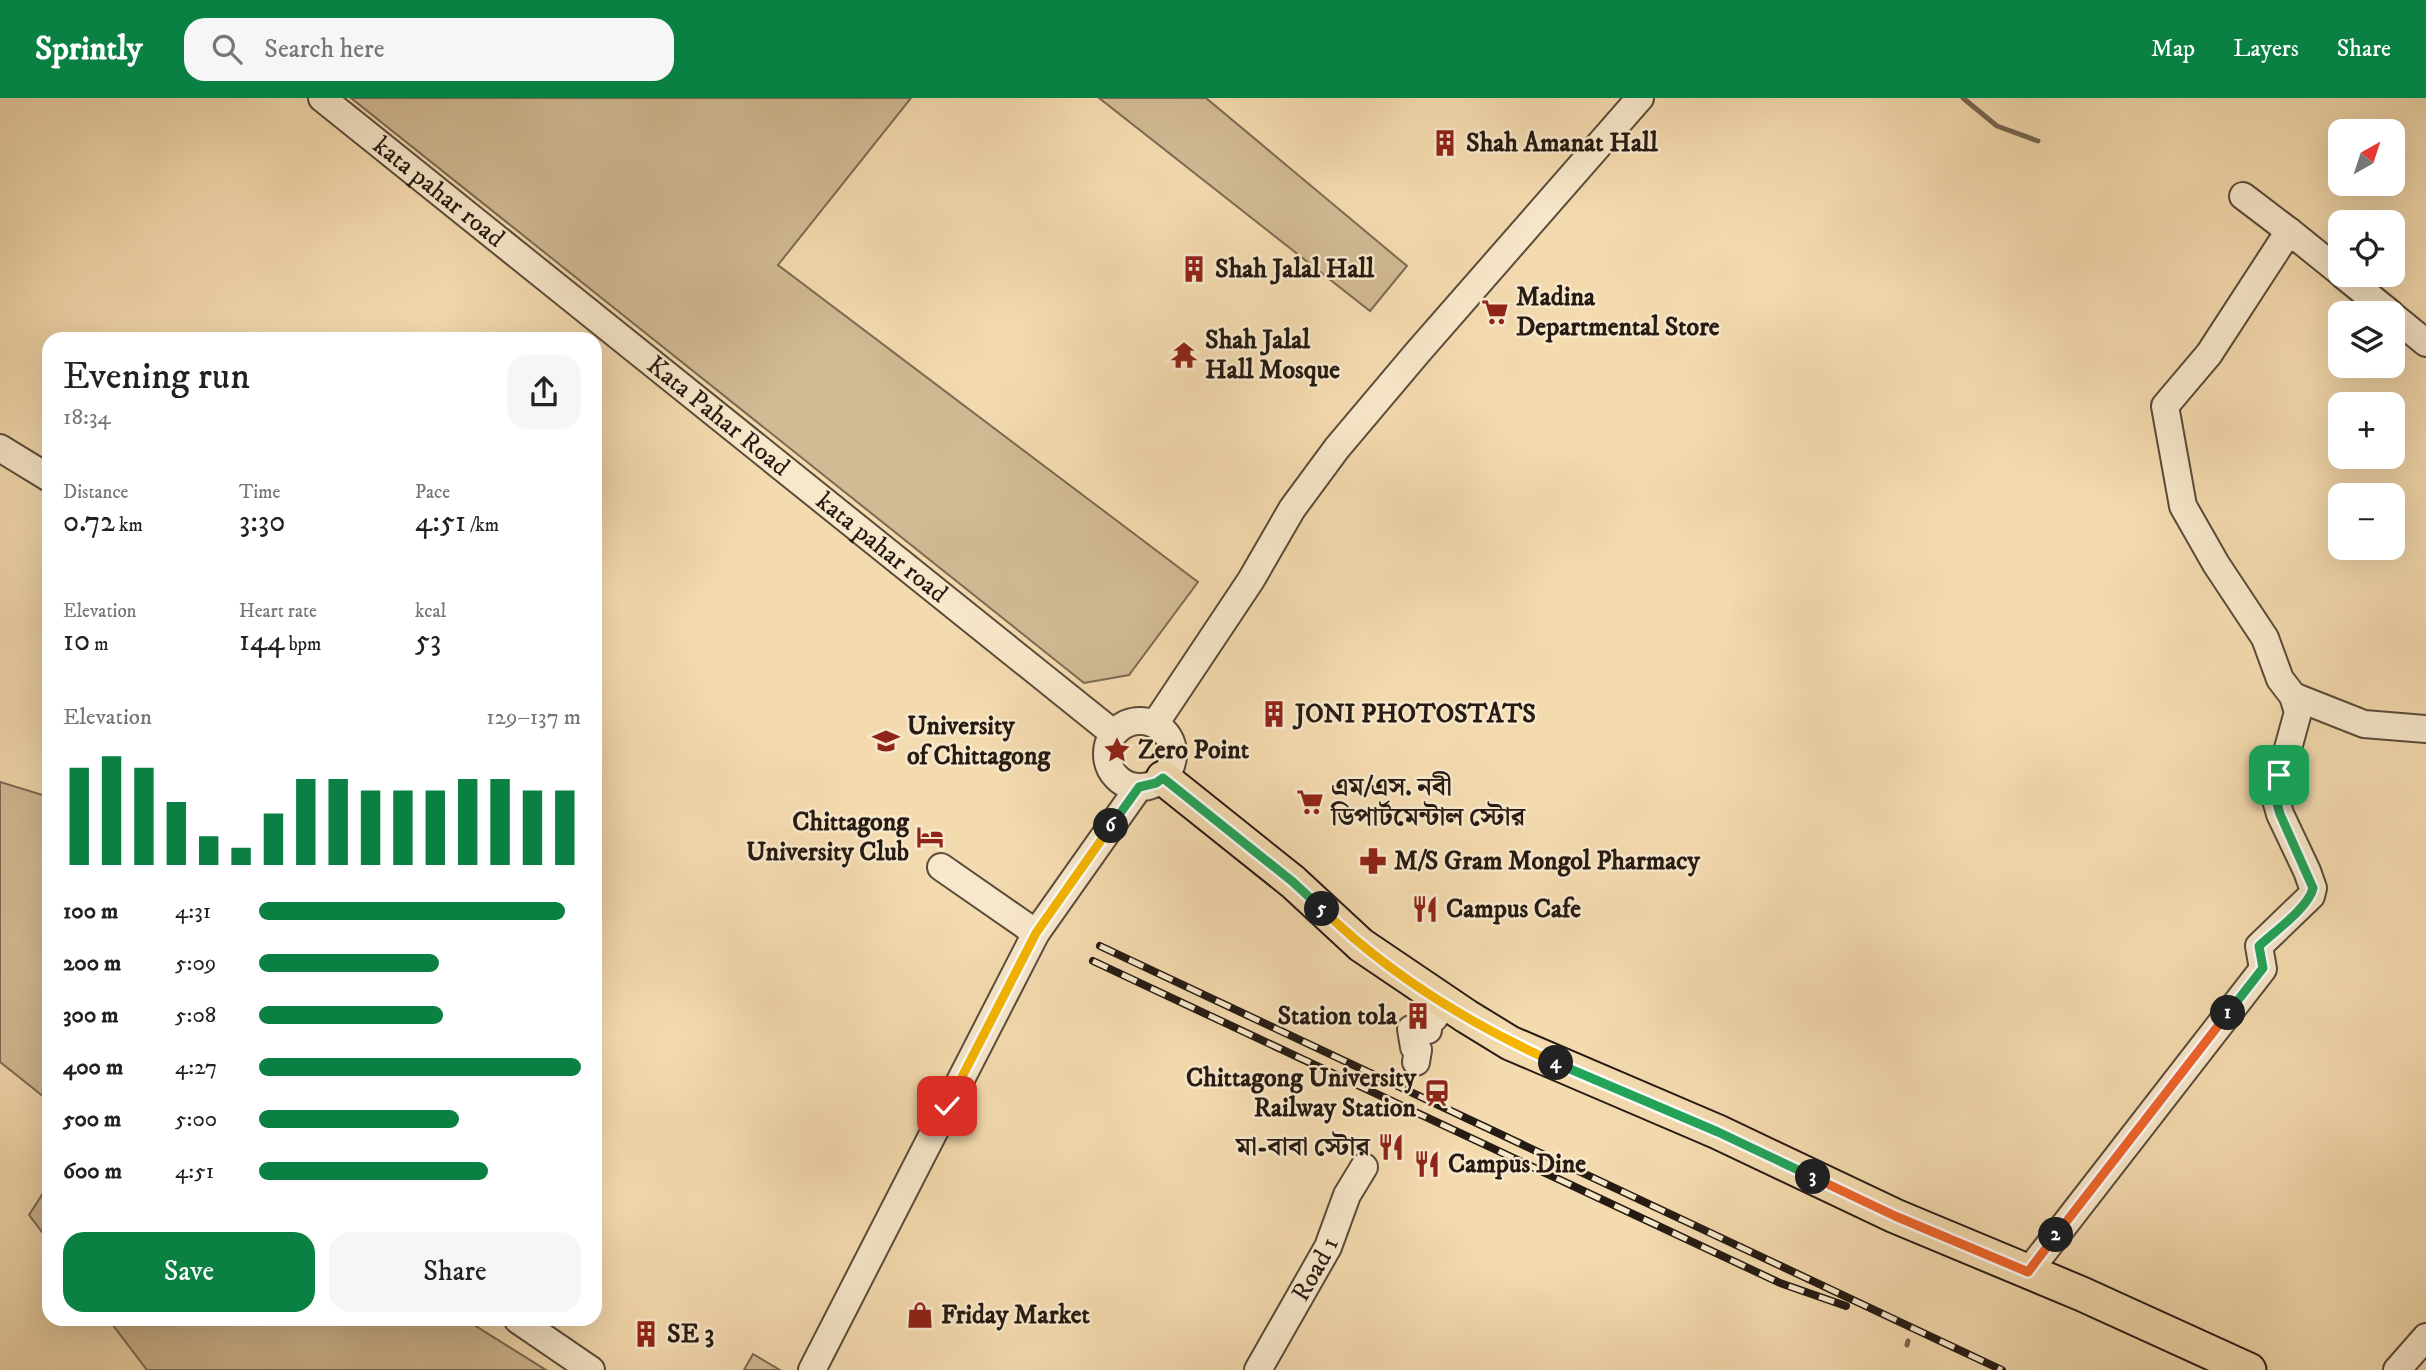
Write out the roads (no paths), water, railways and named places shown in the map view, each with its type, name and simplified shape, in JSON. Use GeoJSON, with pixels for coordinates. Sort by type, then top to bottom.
{"type":"FeatureCollection","features":[{"type":"Feature","properties":{"kind":"main road"},"geometry":{"type":"LineString","coordinates":[[1151,782],[1293,882],[1361,945],[1434,996],[1510,1042],[1718,1132],[1895,1216],[2249,1370]]}},
{"type":"Feature","properties":{"kind":"street","name":"kata pahar road"},"geometry":{"type":"LineString","coordinates":[[321,98],[1082,708]]}},
{"type":"Feature","properties":{"kind":"street","name":"Kata Pahar Road"},"geometry":{"type":"LineString","coordinates":[[321,98],[1114,733]]}},
{"type":"Feature","properties":{"kind":"street"},"geometry":{"type":"LineString","coordinates":[[1154,724],[1251,580],[1292,509],[1337,448],[1640,98]]}},
{"type":"Feature","properties":{"kind":"street"},"geometry":{"type":"LineString","coordinates":[[2243,196],[2328,262]]}},
{"type":"Feature","properties":{"kind":"street"},"geometry":{"type":"LineString","coordinates":[[2028,1272],[2263,968],[2259,946],[2311,896],[2313,888],[2307,871],[2280,814],[2275,796],[2298,712],[2293,696],[2280,679],[2265,638],[2216,564],[2183,506],[2165,405],[2209,354],[2289,231]]}},
{"type":"Feature","properties":{"kind":"street"},"geometry":{"type":"LineString","coordinates":[[2358,287],[2375,301]]}},
{"type":"Feature","properties":{"kind":"street"},"geometry":{"type":"LineString","coordinates":[[2405,326],[2426,343]]}},
{"type":"Feature","properties":{"kind":"street"},"geometry":{"type":"LineString","coordinates":[[0,448],[42,474]]}},
{"type":"Feature","properties":{"kind":"street"},"geometry":{"type":"LineString","coordinates":[[2293,696],[2364,724],[2426,730]]}},
{"type":"Feature","properties":{"kind":"street"},"geometry":{"type":"LineString","coordinates":[[816,1369],[1036,933],[1151,782],[1169,769],[1173,749],[1170,738],[1154,724],[1137,720],[1120,726],[1108,742],[1108,762],[1119,779],[1128,785],[1151,782]]}},
{"type":"Feature","properties":{"kind":"street"},"geometry":{"type":"LineString","coordinates":[[941,867],[1036,933]]}},
{"type":"Feature","properties":{"kind":"street"},"geometry":{"type":"LineString","coordinates":[[1416,1062],[1418,1050],[1414,1047],[1412,1029],[1428,1030],[1428,1024],[1436,1017],[1434,996]]}},
{"type":"Feature","properties":{"kind":"street","name":"Road 1"},"geometry":{"type":"LineString","coordinates":[[1258,1370],[1328,1247],[1347,1195],[1364,1167]]}},
{"type":"Feature","properties":{"kind":"street"},"geometry":{"type":"LineString","coordinates":[[527,1326],[591,1370]]}},
{"type":"Feature","properties":{"kind":"street"},"geometry":{"type":"LineString","coordinates":[[2397,1370],[2426,1337]]}},
{"type":"Feature","properties":{"kind":"waterway"},"geometry":{"type":"LineString","coordinates":[[1963,98],[1997,126],[2038,141]]}},
{"type":"Feature","properties":{"kind":"waterway"},"geometry":{"type":"LineString","coordinates":[[1907,1345],[1908,1341]]}},
{"type":"Feature","properties":{"kind":"railway"},"geometry":{"type":"LineString","coordinates":[[1100,946],[2002,1370]]}},
{"type":"Feature","properties":{"kind":"railway"},"geometry":{"type":"LineString","coordinates":[[1093,961],[1780,1283],[1846,1306]]}},
{"type":"Feature","properties":{"kind":"place","name":"Shah Amanat Hall"},"geometry":{"type":"Point","coordinates":[1445,143]}},
{"type":"Feature","properties":{"kind":"place","name":"Shah Jalal Hall"},"geometry":{"type":"Point","coordinates":[1194,269]}},
{"type":"Feature","properties":{"kind":"place","name":"Madina Departmental Store"},"geometry":{"type":"Point","coordinates":[1495,312]}},
{"type":"Feature","properties":{"kind":"place","name":"Shah Jalal Hall Mosque"},"geometry":{"type":"Point","coordinates":[1184,355]}},
{"type":"Feature","properties":{"kind":"place","name":"JONI PHOTOSTATS"},"geometry":{"type":"Point","coordinates":[1274,714]}},
{"type":"Feature","properties":{"kind":"place","name":"University of Chittagong"},"geometry":{"type":"Point","coordinates":[886,741]}},
{"type":"Feature","properties":{"kind":"place","name":"Zero Point"},"geometry":{"type":"Point","coordinates":[1117,750]}},
{"type":"Feature","properties":{"kind":"place","name":"এম/এস. নবী ডিপার্টমেন্টাল স্টোর"},"geometry":{"type":"Point","coordinates":[1310,802]}},
{"type":"Feature","properties":{"kind":"place","name":"Chittagong University Club"},"geometry":{"type":"Point","coordinates":[930,837]}},
{"type":"Feature","properties":{"kind":"place","name":"M/S Gram Mongol Pharmacy"},"geometry":{"type":"Point","coordinates":[1373,861]}},
{"type":"Feature","properties":{"kind":"place","name":"Campus Cafe"},"geometry":{"type":"Point","coordinates":[1425,909]}},
{"type":"Feature","properties":{"kind":"place","name":"Station tola"},"geometry":{"type":"Point","coordinates":[1418,1016]}},
{"type":"Feature","properties":{"kind":"place","name":"Chittagong University Railway Station"},"geometry":{"type":"Point","coordinates":[1437,1093]}},
{"type":"Feature","properties":{"kind":"place","name":"মা-বাবা স্টোর"},"geometry":{"type":"Point","coordinates":[1391,1147]}},
{"type":"Feature","properties":{"kind":"place","name":"Campus Dine"},"geometry":{"type":"Point","coordinates":[1427,1164]}},
{"type":"Feature","properties":{"kind":"place","name":"Friday Market"},"geometry":{"type":"Point","coordinates":[920,1315]}},
{"type":"Feature","properties":{"kind":"place","name":"SE 3"},"geometry":{"type":"Point","coordinates":[646,1334]}}]}
